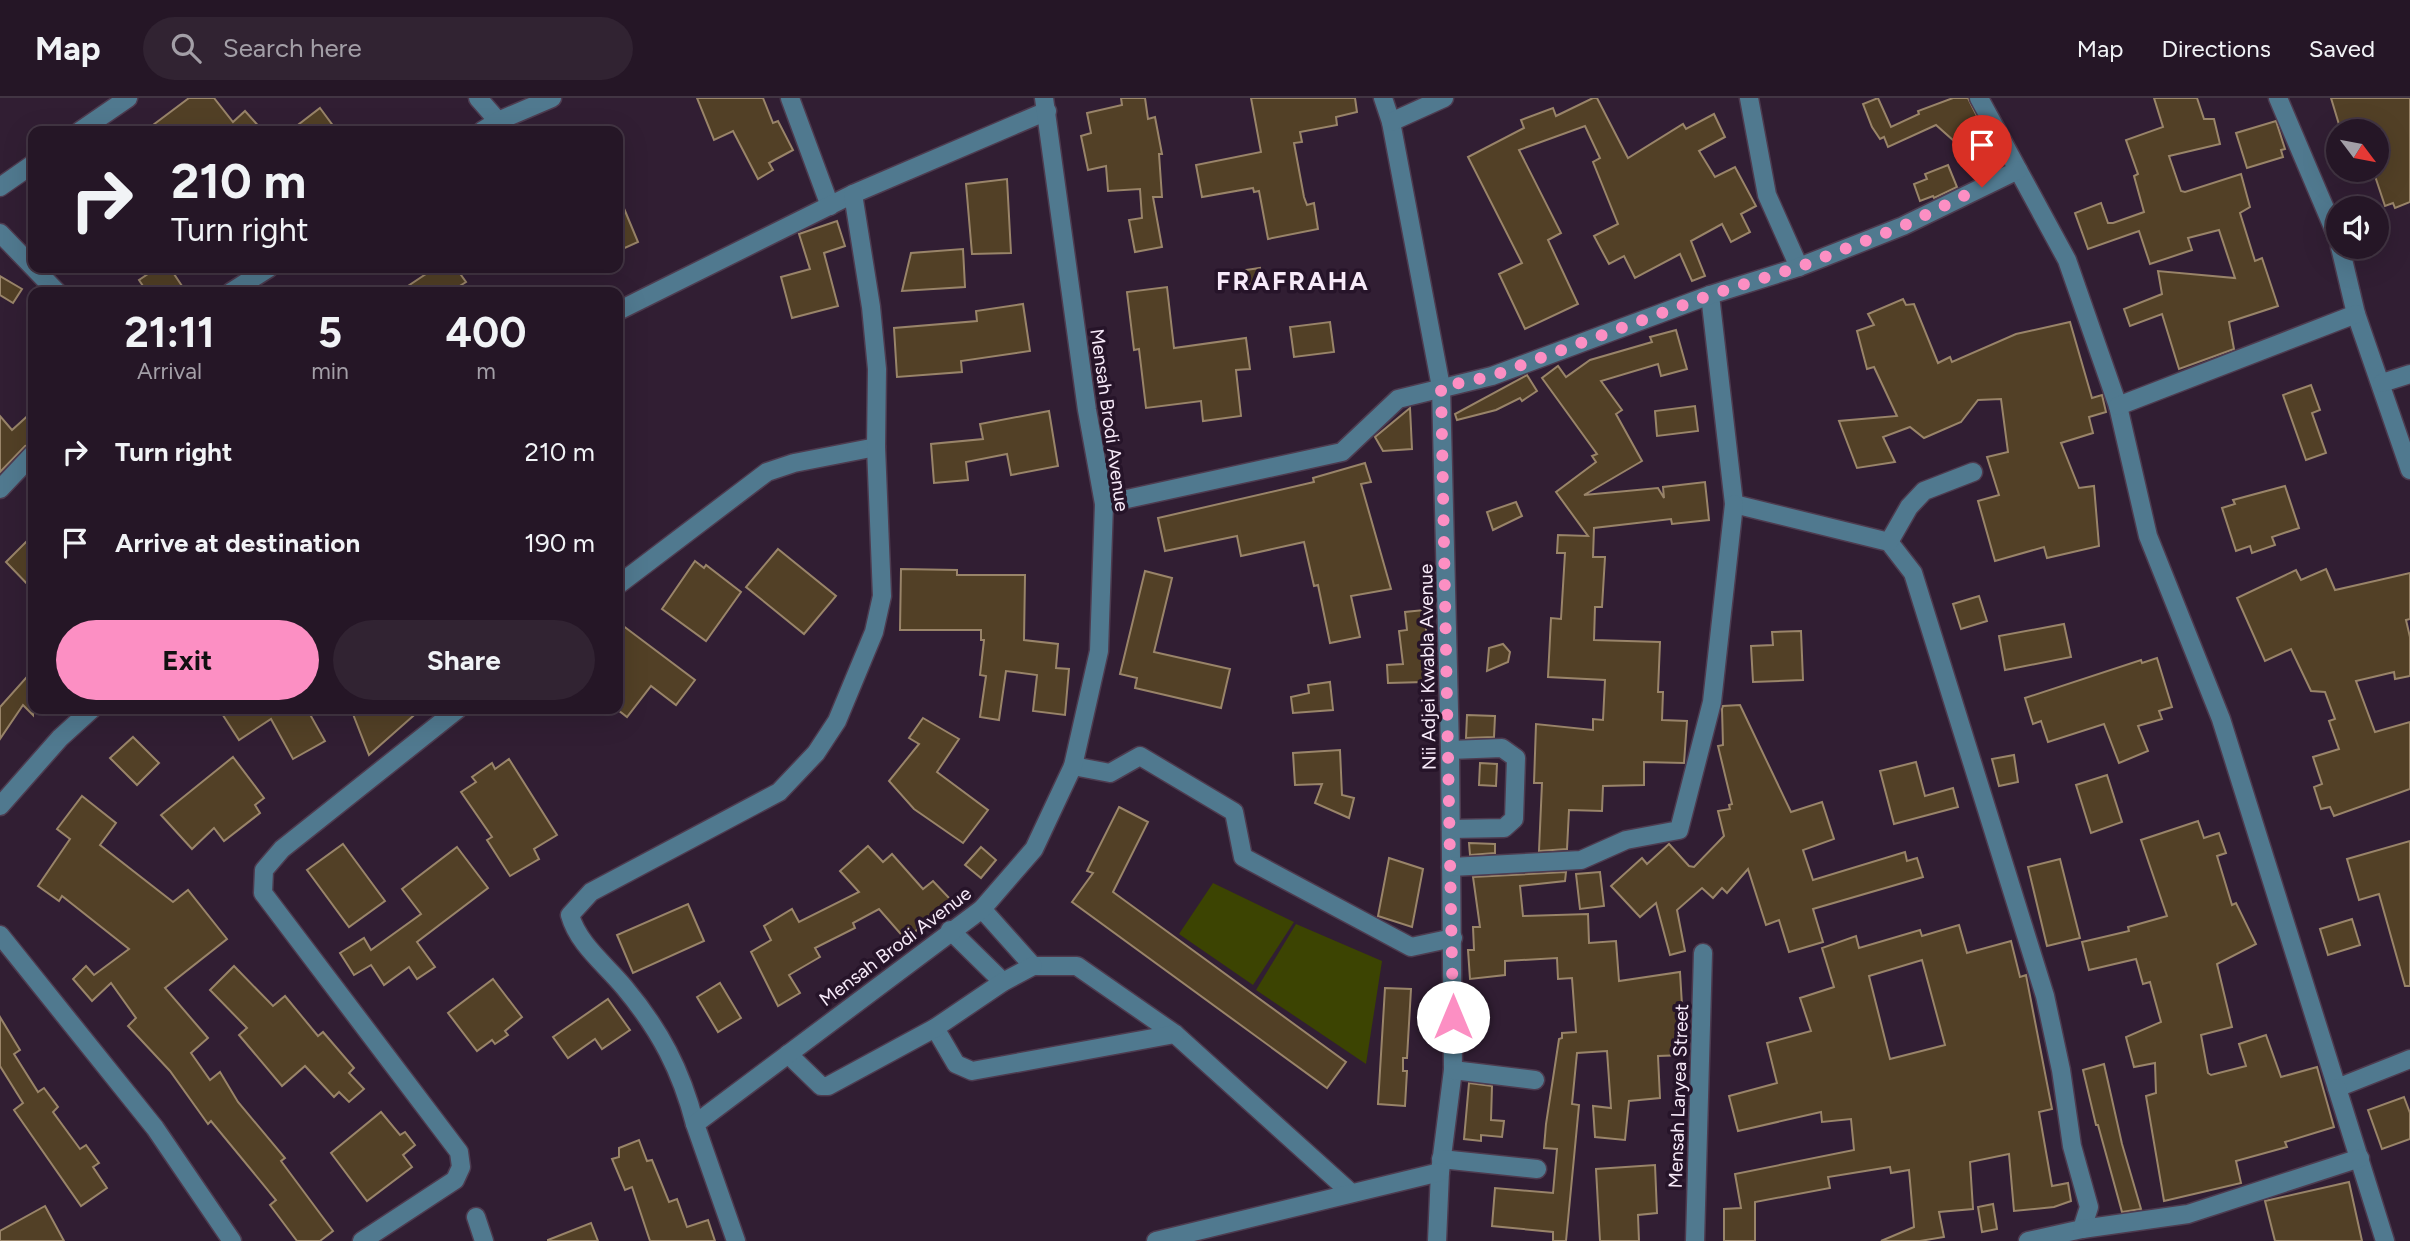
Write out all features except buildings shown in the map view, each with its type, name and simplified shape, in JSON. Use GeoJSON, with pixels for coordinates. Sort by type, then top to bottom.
{"type":"FeatureCollection","features":[{"type":"Feature","properties":{"kind":"street"},"geometry":{"type":"LineString","coordinates":[[87,126],[128,98]]}},
{"type":"Feature","properties":{"kind":"street"},"geometry":{"type":"LineString","coordinates":[[478,98],[498,121]]}},
{"type":"Feature","properties":{"kind":"street"},"geometry":{"type":"LineString","coordinates":[[490,126],[552,98]]}},
{"type":"Feature","properties":{"kind":"street"},"geometry":{"type":"LineString","coordinates":[[790,98],[830,206]]}},
{"type":"Feature","properties":{"kind":"street","name":"Nii Adjei Kwabla Avenue"},"geometry":{"type":"LineString","coordinates":[[1384,98],[1391,122],[1441,387],[1450,750],[1453,1070],[1441,1166],[1437,1241]]}},
{"type":"Feature","properties":{"kind":"street"},"geometry":{"type":"LineString","coordinates":[[1391,122],[1444,98]]}},
{"type":"Feature","properties":{"kind":"street"},"geometry":{"type":"LineString","coordinates":[[1749,98],[1767,195],[1799,267]]}},
{"type":"Feature","properties":{"kind":"street"},"geometry":{"type":"LineString","coordinates":[[1979,98],[2067,260],[2118,406],[2148,536],[2221,719],[2385,1241]]}},
{"type":"Feature","properties":{"kind":"street"},"geometry":{"type":"LineString","coordinates":[[2278,98],[2326,211]]}},
{"type":"Feature","properties":{"kind":"street"},"geometry":{"type":"LineString","coordinates":[[623,309],[853,194],[1045,104]]}},
{"type":"Feature","properties":{"kind":"street","name":"Mensah Brodi Avenue"},"geometry":{"type":"LineString","coordinates":[[695,1124],[950,930],[982,909],[1034,849],[1073,766],[1099,651],[1104,504],[1087,410],[1045,104]]}},
{"type":"Feature","properties":{"kind":"street"},"geometry":{"type":"LineString","coordinates":[[0,187],[28,167]]}},
{"type":"Feature","properties":{"kind":"street"},"geometry":{"type":"LineString","coordinates":[[1104,504],[1342,452],[1398,399],[1492,376],[1710,295],[1799,267],[1903,226],[2018,170]]}},
{"type":"Feature","properties":{"kind":"street"},"geometry":{"type":"LineString","coordinates":[[736,1241],[695,1124],[684,1079],[661,1037],[625,988],[574,932],[570,915],[592,892],[779,792],[816,754],[837,721],[874,632],[882,596],[874,344],[853,194]]}},
{"type":"Feature","properties":{"kind":"street"},"geometry":{"type":"LineString","coordinates":[[0,233],[28,262]]}},
{"type":"Feature","properties":{"kind":"street"},"geometry":{"type":"LineString","coordinates":[[2343,259],[2356,314],[2410,470]]}},
{"type":"Feature","properties":{"kind":"street"},"geometry":{"type":"LineString","coordinates":[[39,273],[52,287]]}},
{"type":"Feature","properties":{"kind":"street"},"geometry":{"type":"LineString","coordinates":[[239,287],[261,273]]}},
{"type":"Feature","properties":{"kind":"street"},"geometry":{"type":"LineString","coordinates":[[1451,867],[1581,860],[1626,839],[1679,830],[1712,702],[1734,504],[1710,295]]}},
{"type":"Feature","properties":{"kind":"street"},"geometry":{"type":"LineString","coordinates":[[2118,406],[2356,314]]}},
{"type":"Feature","properties":{"kind":"street"},"geometry":{"type":"LineString","coordinates":[[2382,383],[2410,374]]}},
{"type":"Feature","properties":{"kind":"street"},"geometry":{"type":"LineString","coordinates":[[623,581],[767,472],[794,463],[876,447]]}},
{"type":"Feature","properties":{"kind":"street"},"geometry":{"type":"LineString","coordinates":[[0,489],[28,459]]}},
{"type":"Feature","properties":{"kind":"street"},"geometry":{"type":"LineString","coordinates":[[1889,542],[1909,507],[1924,491],[1973,472]]}},
{"type":"Feature","properties":{"kind":"street"},"geometry":{"type":"LineString","coordinates":[[1734,504],[1889,542],[1913,573],[2045,996],[2061,1070],[2072,1146],[2090,1207],[2082,1229]]}},
{"type":"Feature","properties":{"kind":"street"},"geometry":{"type":"LineString","coordinates":[[0,806],[32,768],[87,714]]}},
{"type":"Feature","properties":{"kind":"street"},"geometry":{"type":"LineString","coordinates":[[362,1241],[455,1180],[461,1167],[459,1152],[263,893],[264,870],[282,849],[439,715]]}},
{"type":"Feature","properties":{"kind":"street"},"geometry":{"type":"LineString","coordinates":[[1450,750],[1502,748],[1516,758],[1514,819],[1504,828],[1451,829]]}},
{"type":"Feature","properties":{"kind":"street"},"geometry":{"type":"LineString","coordinates":[[1073,766],[1110,773],[1140,756],[1234,812],[1243,857],[1412,947],[1453,937]]}},
{"type":"Feature","properties":{"kind":"street"},"geometry":{"type":"LineString","coordinates":[[982,909],[1033,966]]}},
{"type":"Feature","properties":{"kind":"street"},"geometry":{"type":"LineString","coordinates":[[950,930],[1003,982]]}},
{"type":"Feature","properties":{"kind":"street"},"geometry":{"type":"LineString","coordinates":[[0,935],[155,1128],[232,1241]]}},
{"type":"Feature","properties":{"kind":"street","name":"Mensah Laryea Street"},"geometry":{"type":"LineString","coordinates":[[1695,1241],[1703,953]]}},
{"type":"Feature","properties":{"kind":"street"},"geometry":{"type":"LineString","coordinates":[[788,1054],[816,1082],[828,1086],[935,1028],[1003,982],[1033,966],[1077,966],[1175,1034],[1350,1192]]}},
{"type":"Feature","properties":{"kind":"street"},"geometry":{"type":"LineString","coordinates":[[935,1028],[956,1064],[972,1071],[1175,1034]]}},
{"type":"Feature","properties":{"kind":"street"},"geometry":{"type":"LineString","coordinates":[[2337,1088],[2410,1059]]}},
{"type":"Feature","properties":{"kind":"street"},"geometry":{"type":"LineString","coordinates":[[1453,1070],[1535,1080]]}},
{"type":"Feature","properties":{"kind":"street"},"geometry":{"type":"LineString","coordinates":[[2028,1241],[2082,1229],[2188,1214],[2360,1158]]}},
{"type":"Feature","properties":{"kind":"street"},"geometry":{"type":"LineString","coordinates":[[1156,1241],[1441,1166],[1537,1169]]}},
{"type":"Feature","properties":{"kind":"street"},"geometry":{"type":"LineString","coordinates":[[476,1217],[484,1241]]}},
{"type":"Feature","properties":{"kind":"green space"},"geometry":{"type":"Polygon","coordinates":[[[1213,883],[1294,922],[1253,985],[1179,934],[1213,883]]]}},
{"type":"Feature","properties":{"kind":"green space"},"geometry":{"type":"Polygon","coordinates":[[[1296,924],[1382,961],[1366,1064],[1256,990],[1296,924]]]}},
{"type":"Feature","properties":{"kind":"district","name":"FRAFRAHA"},"geometry":{"type":"Point","coordinates":[1293,281]}},
{"type":"Feature","properties":{"kind":"route"},"geometry":{"type":"LineString","coordinates":[[1453,1017],[1441,387],[1492,376],[1710,295],[1799,267],[1903,226],[1982,187]]}}]}
